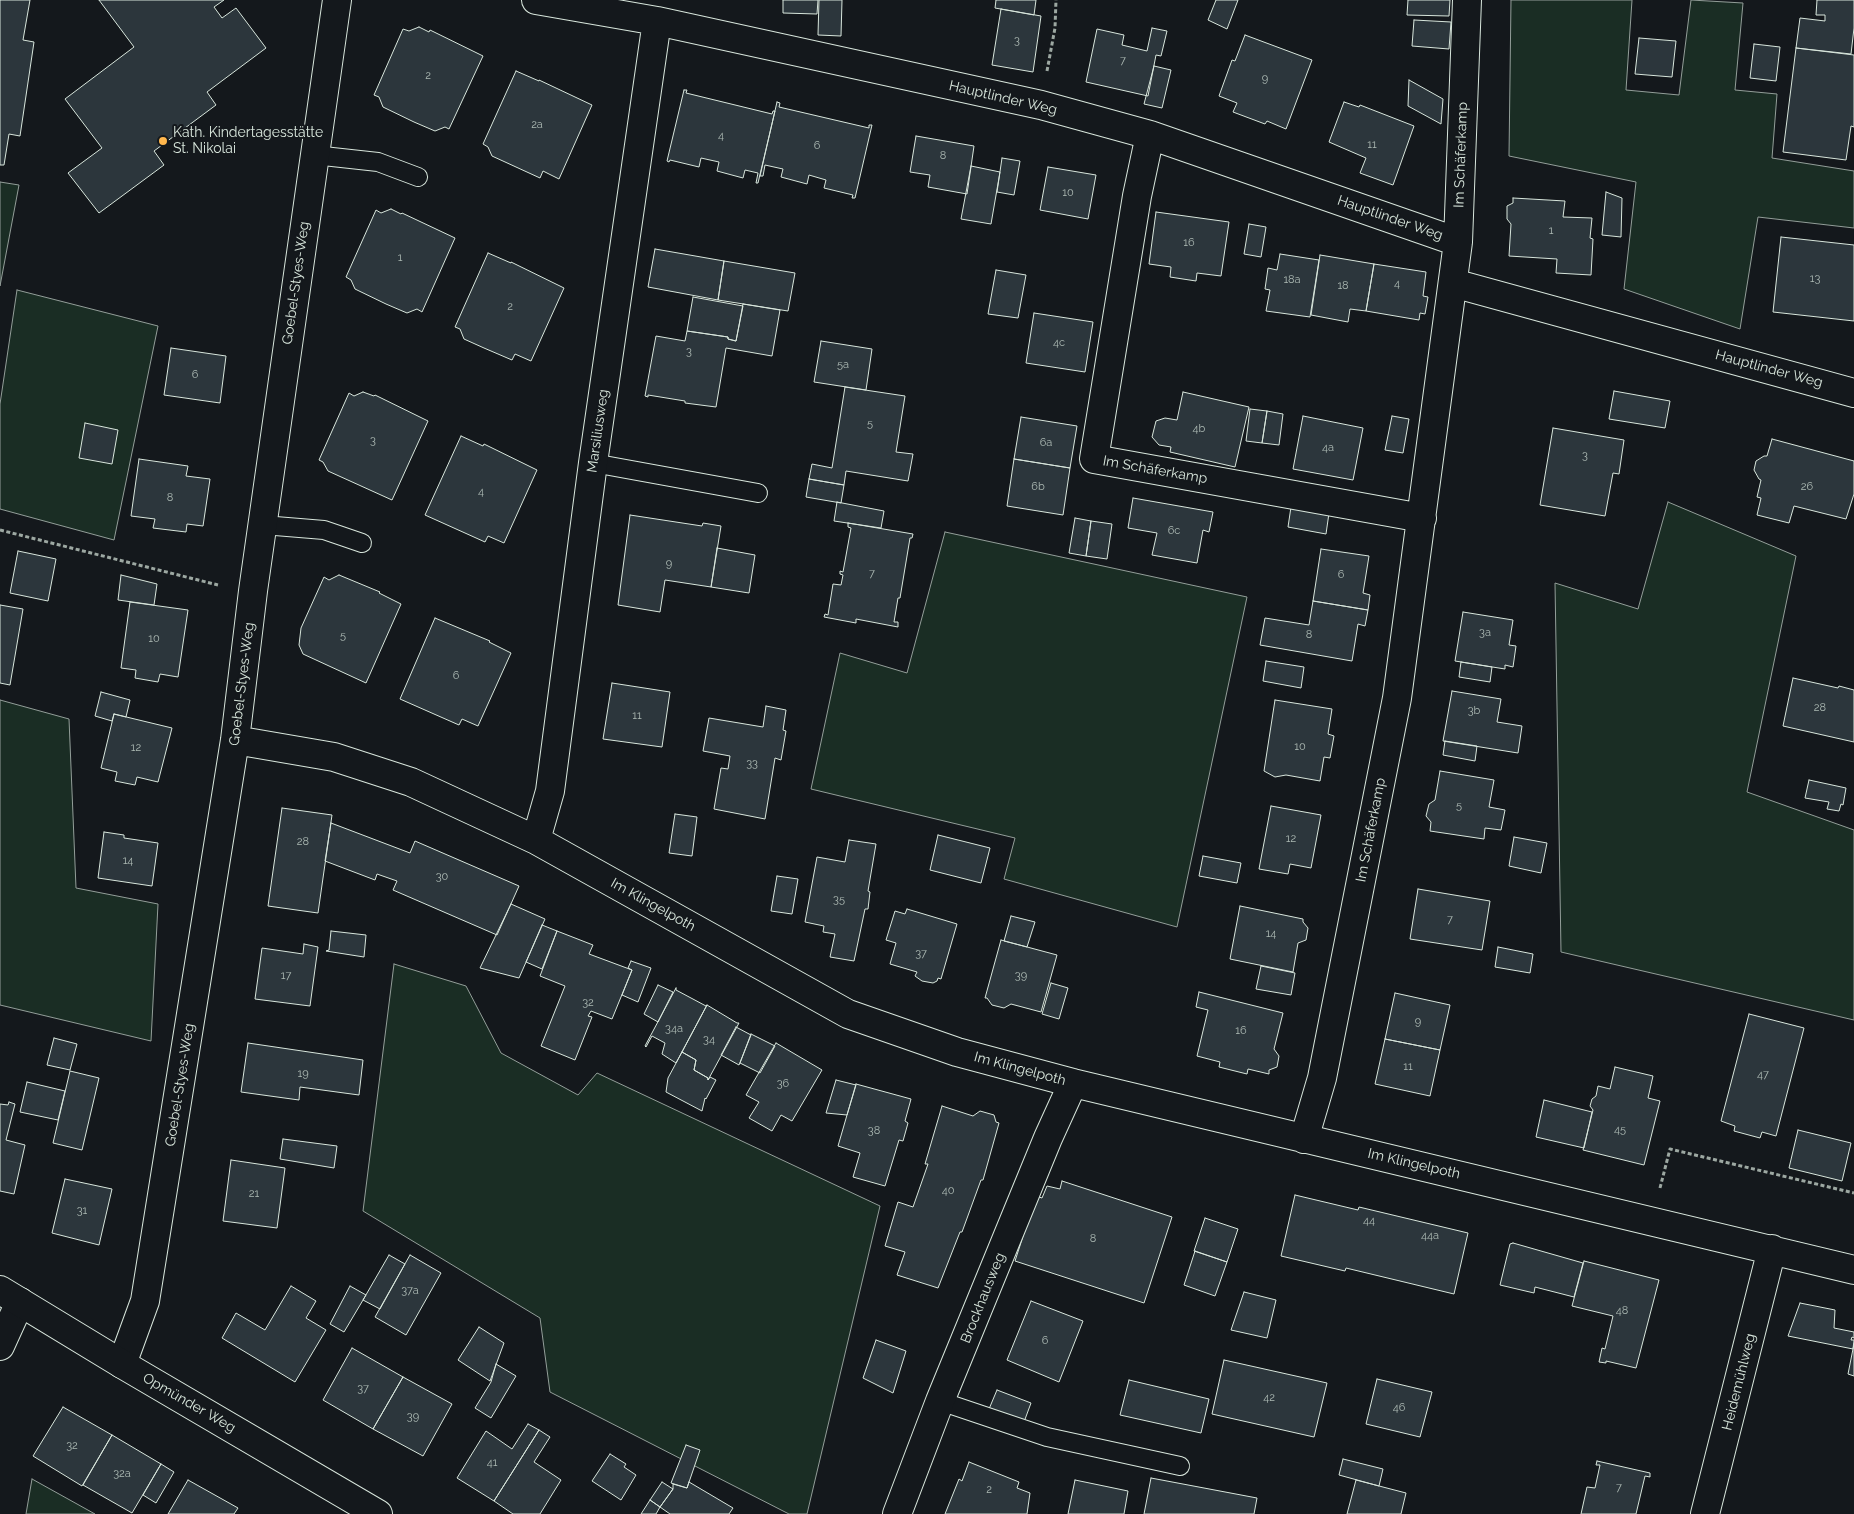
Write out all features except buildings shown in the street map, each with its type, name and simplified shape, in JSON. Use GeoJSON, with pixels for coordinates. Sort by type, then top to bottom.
{"type":"FeatureCollection","features":[{"type":"Feature","properties":{"kind":"street","name":"Goebel-Styes-Weg"},"geometry":{"type":"LineString","coordinates":[[122,1364],[145,1302],[235,740],[253,591],[337,0]]}},
{"type":"Feature","properties":{"kind":"street","name":"Hauptlinder Weg"},"geometry":{"type":"LineString","coordinates":[[536,0],[657,21],[1041,105],[1150,136],[1458,242]]}},
{"type":"Feature","properties":{"kind":"street","name":"Im Schäferkamp"},"geometry":{"type":"LineString","coordinates":[[1304,1139],[1322,1078],[1398,698],[1458,242],[1467,0]]}},
{"type":"Feature","properties":{"kind":"street","name":"Marsiliusweg"},"geometry":{"type":"LineString","coordinates":[[536,840],[550,791],[593,463],[657,21]]}},
{"type":"Feature","properties":{"kind":"street","name":"Im Schäferkamp"},"geometry":{"type":"LineString","coordinates":[[1150,136],[1137,196],[1094,459],[1422,518]]}},
{"type":"Feature","properties":{"kind":"street","name":"Hauptlinder Weg"},"geometry":{"type":"LineString","coordinates":[[1453,283],[1854,393]]}},
{"type":"Feature","properties":{"kind":"street","name":"Im Klingelpoth"},"geometry":{"type":"LineString","coordinates":[[235,740],[334,757],[411,782],[536,840],[848,1014],[957,1052],[1073,1083],[1854,1270]]}},
{"type":"Feature","properties":{"kind":"street","name":"Brockhausweg"},"geometry":{"type":"LineString","coordinates":[[897,1514],[940,1401],[1048,1138],[1073,1083]]}},
{"type":"Feature","properties":{"kind":"street","name":"Heidemühlweg"},"geometry":{"type":"LineString","coordinates":[[1706,1514],[1772,1249]]}},
{"type":"Feature","properties":{"kind":"street","name":"Opmünder Weg"},"geometry":{"type":"LineString","coordinates":[[10,1296],[378,1514]]}},
{"type":"Feature","properties":{"kind":"street"},"geometry":{"type":"LineString","coordinates":[[0,1346],[10,1296]]}},
{"type":"Feature","properties":{"kind":"lane"},"geometry":{"type":"LineString","coordinates":[[314,155],[378,162],[418,177]]}},
{"type":"Feature","properties":{"kind":"lane"},"geometry":{"type":"LineString","coordinates":[[593,463],[758,493]]}},
{"type":"Feature","properties":{"kind":"lane"},"geometry":{"type":"LineString","coordinates":[[263,525],[324,530],[362,543]]}},
{"type":"Feature","properties":{"kind":"lane"},"geometry":{"type":"LineString","coordinates":[[940,1401],[1047,1438],[1180,1466]]}},
{"type":"Feature","properties":{"kind":"path"},"geometry":{"type":"LineString","coordinates":[[1041,105],[1055,28],[1056,0]]}},
{"type":"Feature","properties":{"kind":"path"},"geometry":{"type":"LineString","coordinates":[[0,530],[205,583],[253,591]]}},
{"type":"Feature","properties":{"kind":"path"},"geometry":{"type":"LineString","coordinates":[[1652,1221],[1670,1149],[1854,1193]]}},
{"type":"Feature","properties":{"kind":"green space"},"geometry":{"type":"Polygon","coordinates":[[[1511,0],[1632,0],[1626,90],[1679,95],[1691,0],[1743,3],[1735,90],[1777,94],[1772,158],[1854,171],[1854,228],[1758,217],[1740,329],[1624,289],[1636,182],[1509,156],[1511,0]]]}},
{"type":"Feature","properties":{"kind":"green space"},"geometry":{"type":"Polygon","coordinates":[[[0,182],[19,185],[0,286],[0,182]]]}},
{"type":"Feature","properties":{"kind":"green space"},"geometry":{"type":"Polygon","coordinates":[[[17,290],[158,326],[114,540],[0,509],[0,404],[17,290]]]}},
{"type":"Feature","properties":{"kind":"green space"},"geometry":{"type":"Polygon","coordinates":[[[1668,502],[1796,556],[1747,792],[1854,830],[1854,1020],[1561,952],[1555,583],[1638,609],[1668,502]]]}},
{"type":"Feature","properties":{"kind":"green space"},"geometry":{"type":"Polygon","coordinates":[[[945,532],[1247,597],[1177,927],[1004,879],[1015,838],[811,789],[840,653],[907,673],[945,532]]]}},
{"type":"Feature","properties":{"kind":"green space"},"geometry":{"type":"Polygon","coordinates":[[[0,700],[69,719],[76,888],[158,904],[151,1041],[0,1005],[0,700]]]}},
{"type":"Feature","properties":{"kind":"green space"},"geometry":{"type":"Polygon","coordinates":[[[394,964],[466,986],[501,1053],[578,1095],[597,1073],[880,1206],[807,1514],[789,1514],[550,1392],[540,1318],[363,1211],[394,964]]]}},
{"type":"Feature","properties":{"kind":"green space"},"geometry":{"type":"Polygon","coordinates":[[[32,1479],[95,1514],[26,1514],[32,1479]]]}},
{"type":"Feature","properties":{"kind":"place","name":"Kath. Kindertagesstätte St. Nikolai"},"geometry":{"type":"Point","coordinates":[163,141]}}]}
